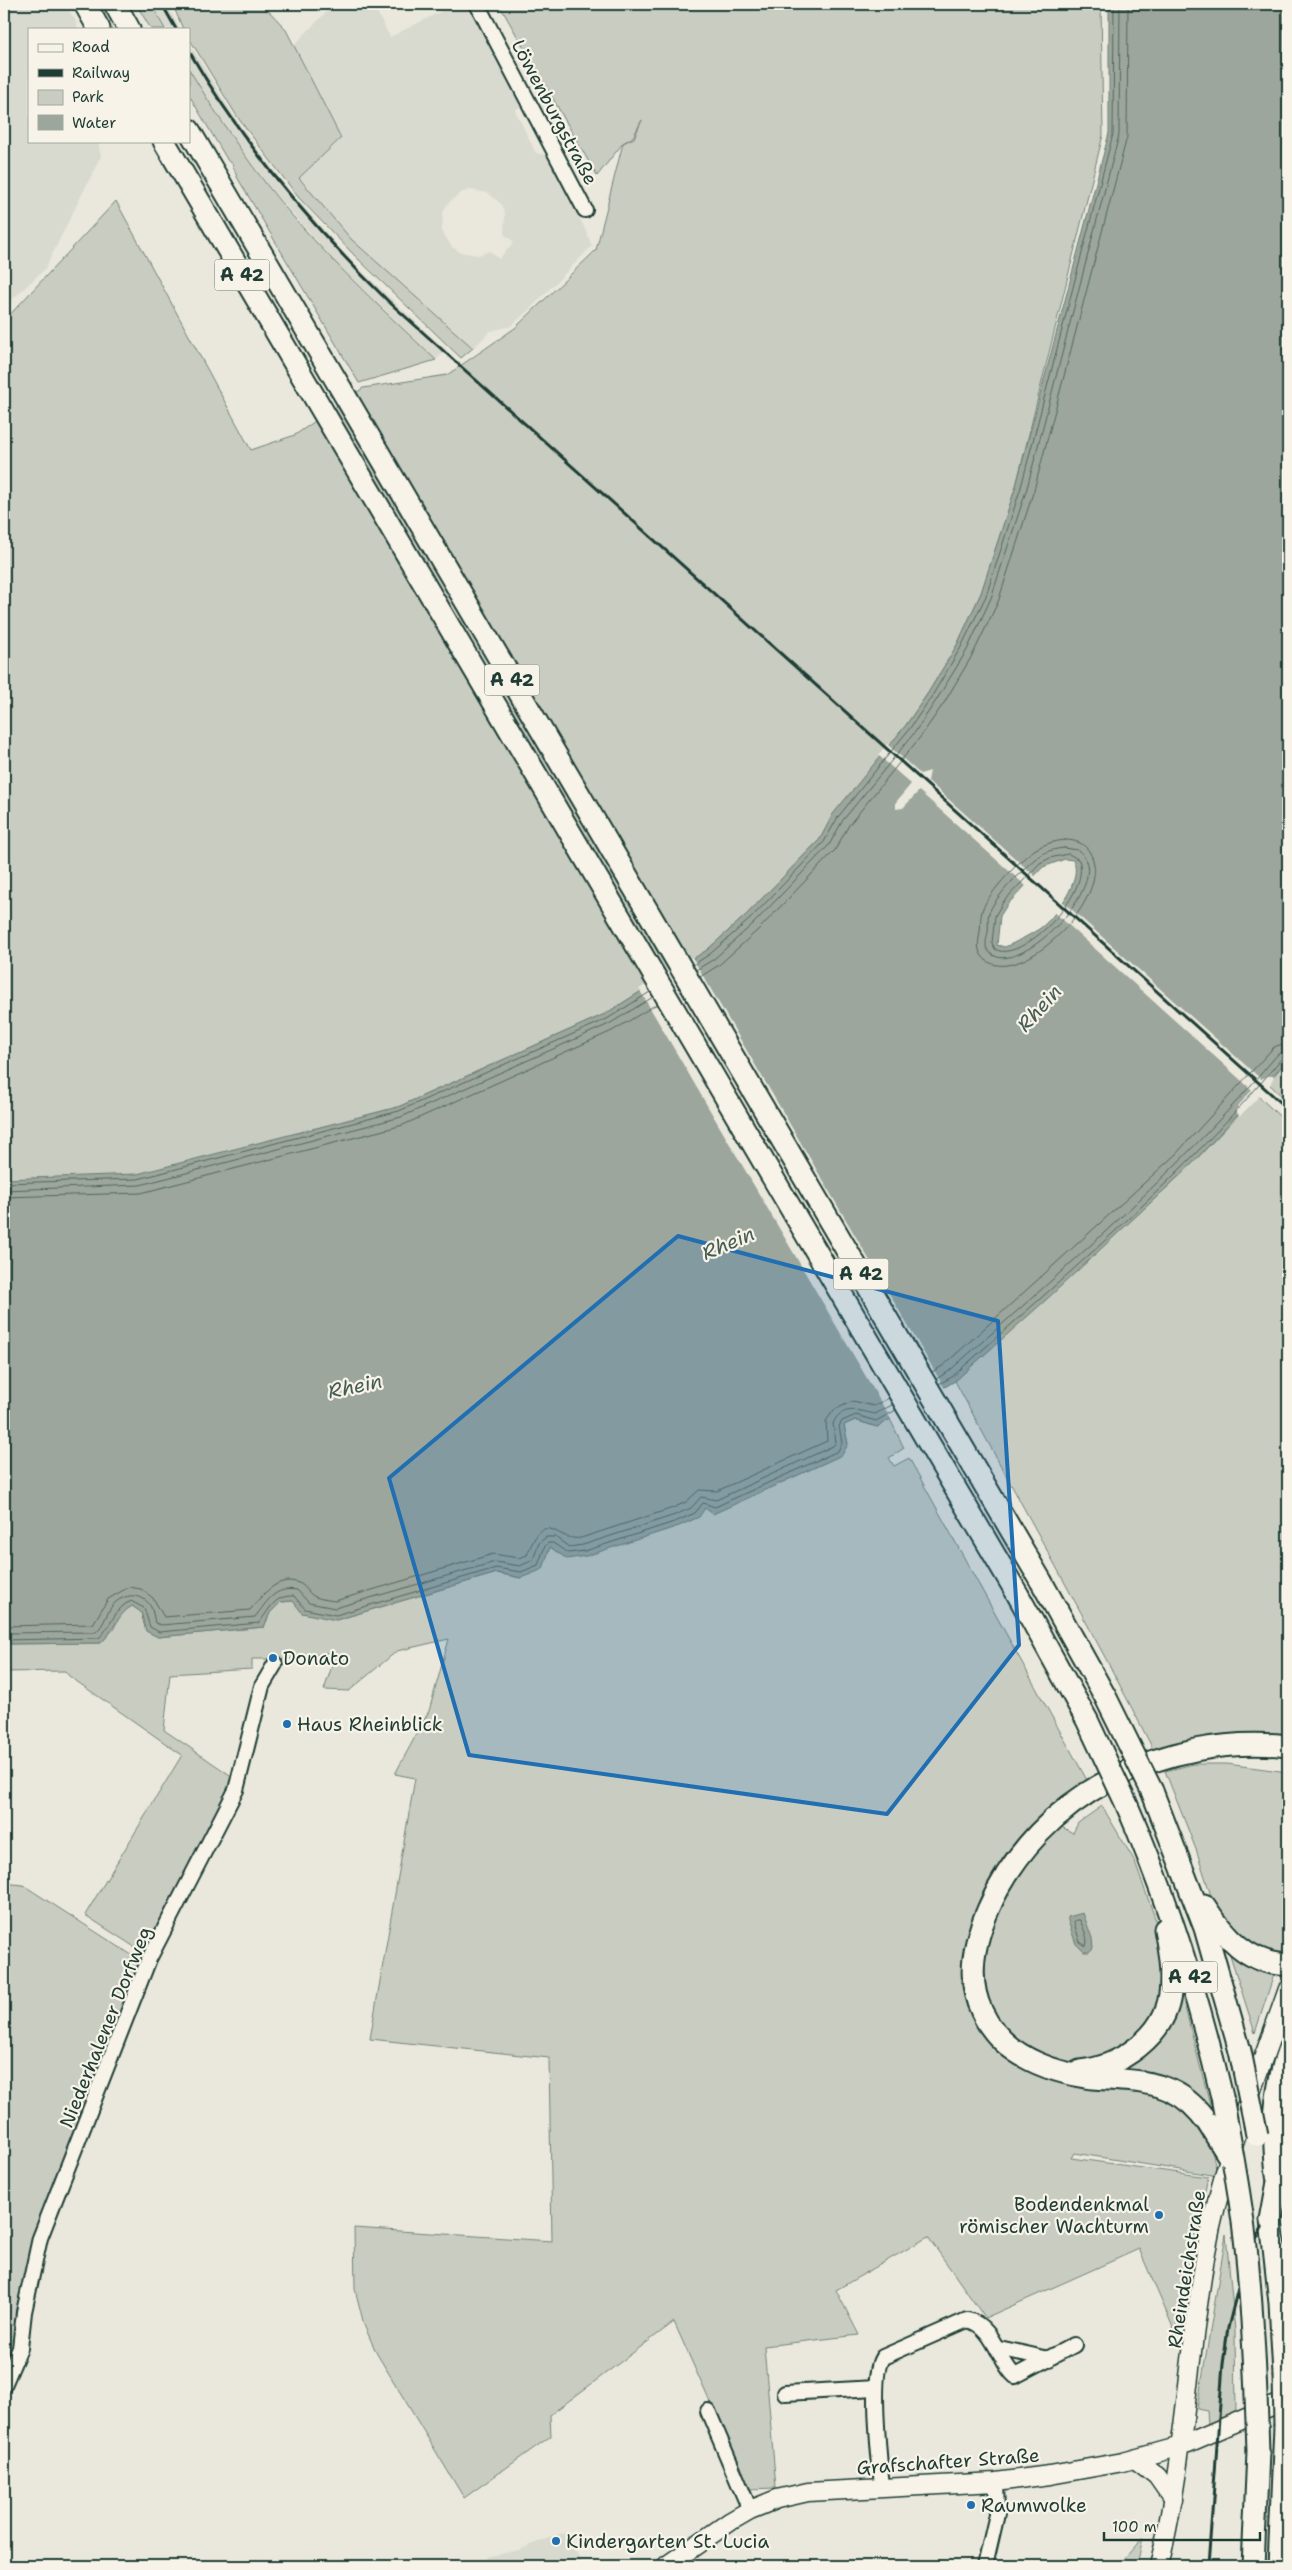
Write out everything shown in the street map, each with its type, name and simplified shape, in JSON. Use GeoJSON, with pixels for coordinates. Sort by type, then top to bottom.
{"type":"FeatureCollection","features":[{"type":"Feature","properties":{"kind":"highway"},"geometry":{"type":"LineString","coordinates":[[85,4],[98,28]]}},
{"type":"Feature","properties":{"kind":"highway"},"geometry":{"type":"LineString","coordinates":[[115,4],[128,28]]}},
{"type":"Feature","properties":{"kind":"highway","name":"A 42"},"geometry":{"type":"LineString","coordinates":[[190,132],[1041,1581],[1106,1698],[1152,1791],[1205,1928],[1240,2051],[1257,2135],[1273,2188]]}},
{"type":"Feature","properties":{"kind":"highway","name":"A 42"},"geometry":{"type":"LineString","coordinates":[[165,142],[993,1552],[1087,1720],[1126,1803],[1151,1860],[1178,1934],[1208,2038],[1222,2097],[1235,2168],[1246,2246],[1258,2452],[1253,2566]]}},
{"type":"Feature","properties":{"kind":"highway"},"geometry":{"type":"LineString","coordinates":[[1235,2168],[1208,2123],[1186,2099],[1171,2090],[1136,2081],[1085,2077],[1065,2072],[1037,2064],[1010,2048],[999,2038],[982,2013],[976,1999],[973,1968],[977,1938],[990,1904],[1009,1871],[1031,1842],[1058,1815],[1089,1791],[1140,1764],[1178,1753],[1242,1743],[1288,1746]]}},
{"type":"Feature","properties":{"kind":"highway"},"geometry":{"type":"LineString","coordinates":[[1216,1748],[1288,1756]]}},
{"type":"Feature","properties":{"kind":"highway"},"geometry":{"type":"LineString","coordinates":[[1065,2072],[1087,2070],[1123,2057],[1148,2037],[1163,2014],[1170,1996],[1172,1978],[1161,1904],[1151,1860]]}},
{"type":"Feature","properties":{"kind":"highway"},"geometry":{"type":"LineString","coordinates":[[1188,1882],[1225,1934],[1242,1951],[1272,1964],[1288,1966]]}},
{"type":"Feature","properties":{"kind":"highway"},"geometry":{"type":"LineString","coordinates":[[1279,2566],[1285,2426],[1284,2374],[1280,2303],[1272,2220],[1275,2105],[1281,2072],[1288,2051]]}},
{"type":"Feature","properties":{"kind":"main road","name":"Rheindeichstraße"},"geometry":{"type":"LineString","coordinates":[[1159,2566],[1173,2499],[1181,2446],[1206,2252],[1220,2187],[1288,1989]]}},
{"type":"Feature","properties":{"kind":"main road","name":"Grafschafter Straße"},"geometry":{"type":"LineString","coordinates":[[666,2566],[750,2510],[777,2499],[808,2492],[996,2482],[1050,2476],[1135,2459],[1181,2446],[1288,2400]]}},
{"type":"Feature","properties":{"kind":"main road"},"geometry":{"type":"LineString","coordinates":[[1135,2459],[1151,2470],[1173,2499]]}},
{"type":"Feature","properties":{"kind":"street","name":"Löwenburgstraße"},"geometry":{"type":"LineString","coordinates":[[477,4],[585,210]]}},
{"type":"Feature","properties":{"kind":"street","name":"Niederhalener Dorfweg"},"geometry":{"type":"LineString","coordinates":[[4,2385],[20,2348],[24,2312],[40,2238],[148,1959],[236,1790],[262,1686],[275,1664]]}},
{"type":"Feature","properties":{"kind":"street"},"geometry":{"type":"LineString","coordinates":[[882,2487],[876,2388],[878,2363],[883,2358],[967,2320],[976,2322],[999,2348],[1015,2376],[1074,2345]]}},
{"type":"Feature","properties":{"kind":"street"},"geometry":{"type":"LineString","coordinates":[[999,2348],[1048,2359]]}},
{"type":"Feature","properties":{"kind":"street"},"geometry":{"type":"LineString","coordinates":[[1025,2371],[1028,2354]]}},
{"type":"Feature","properties":{"kind":"street"},"geometry":{"type":"LineString","coordinates":[[785,2393],[876,2388]]}},
{"type":"Feature","properties":{"kind":"street"},"geometry":{"type":"LineString","coordinates":[[708,2411],[750,2510]]}},
{"type":"Feature","properties":{"kind":"street"},"geometry":{"type":"LineString","coordinates":[[985,2566],[997,2514],[996,2482]]}},
{"type":"Feature","properties":{"kind":"highlighted area"},"geometry":{"type":"Polygon","coordinates":[[[678,1236],[998,1321],[1019,1645],[887,1814],[469,1755],[389,1478],[678,1236]]]}},
{"type":"Feature","properties":{"kind":"shaded area"},"geometry":{"type":"Polygon","coordinates":[[[4,4],[64,4],[76,21],[78,28],[28,28],[28,142],[98,142],[101,156],[45,269],[4,307],[4,4]]]}},
{"type":"Feature","properties":{"kind":"shaded area"},"geometry":{"type":"Polygon","coordinates":[[[151,4],[166,4],[179,28],[164,28],[151,4]]]}},
{"type":"Feature","properties":{"kind":"shaded area"},"geometry":{"type":"Polygon","coordinates":[[[334,4],[373,4],[390,37],[456,4],[468,4],[523,105],[515,110],[536,153],[548,155],[592,246],[511,326],[491,331],[473,348],[351,239],[298,178],[341,138],[294,45],[334,4]],[[470,190],[461,193],[447,204],[443,213],[442,231],[452,247],[460,252],[478,255],[490,251],[499,259],[514,242],[504,234],[505,214],[502,205],[488,193],[470,190]]]}},
{"type":"Feature","properties":{"kind":"shaded area"},"geometry":{"type":"Polygon","coordinates":[[[190,45],[239,124],[289,190],[352,262],[446,350],[436,360],[335,262],[269,187],[232,137],[190,71],[190,45]]]}},
{"type":"Feature","properties":{"kind":"shaded area","name":"Kindergarten St. Lucia"},"geometry":{"type":"Polygon","coordinates":[[[565,2532],[584,2566],[489,2566],[487,2557],[518,2550],[565,2532]]]}},
{"type":"Feature","properties":{"kind":"green space"},"geometry":{"type":"Polygon","coordinates":[[[136,4],[151,4],[164,28],[150,28],[136,4]]]}},
{"type":"Feature","properties":{"kind":"green space"},"geometry":{"type":"Polygon","coordinates":[[[169,4],[262,4],[285,28],[341,138],[299,178],[351,239],[473,348],[461,358],[356,257],[299,198],[238,118],[190,40],[190,28],[183,28],[175,10],[169,4]]]}},
{"type":"Feature","properties":{"kind":"green space"},"geometry":{"type":"Polygon","coordinates":[[[504,4],[1101,4],[1103,135],[1016,486],[981,593],[957,645],[928,693],[906,725],[834,814],[820,839],[746,915],[707,950],[605,1014],[398,1107],[134,1176],[4,1180],[4,321],[116,201],[251,450],[295,435],[363,388],[447,375],[515,328],[596,250],[623,143],[597,176],[500,6],[504,4]],[[642,120],[633,137],[623,143],[634,138],[642,120]]]}},
{"type":"Feature","properties":{"kind":"green space"},"geometry":{"type":"Polygon","coordinates":[[[190,71],[239,147],[281,202],[347,274],[436,360],[359,383],[237,177],[232,163],[228,161],[190,97],[190,71]]]}},
{"type":"Feature","properties":{"kind":"green space"},"geometry":{"type":"Polygon","coordinates":[[[1288,1059],[1288,1102],[1268,1083],[1288,1059]]]}},
{"type":"Feature","properties":{"kind":"green space"},"geometry":{"type":"Polygon","coordinates":[[[1257,1095],[1288,1124],[1288,1741],[1155,1753],[955,1381],[1189,1167],[1257,1095]]]}},
{"type":"Feature","properties":{"kind":"green space"},"geometry":{"type":"Polygon","coordinates":[[[890,1419],[904,1448],[889,1458],[894,1466],[909,1458],[1088,1782],[1058,1825],[1073,1833],[1078,1823],[1102,1806],[1134,1860],[1179,1984],[1213,2116],[1208,2135],[1218,2176],[1074,2153],[1071,2158],[1208,2177],[1175,2332],[1139,2249],[985,2318],[928,2237],[836,2290],[859,2335],[764,2346],[776,2488],[749,2489],[674,2322],[550,2415],[551,2436],[464,2498],[377,2354],[364,2325],[355,2289],[354,2228],[552,2241],[549,2058],[370,2039],[415,1778],[395,1774],[429,1711],[449,1639],[397,1651],[349,1691],[324,1690],[333,1663],[332,1652],[295,1659],[252,1659],[252,1669],[170,1674],[164,1730],[233,1777],[233,1787],[144,1953],[85,1915],[182,1755],[69,1676],[65,1671],[4,1672],[4,1644],[101,1643],[113,1630],[122,1612],[132,1606],[141,1612],[146,1631],[158,1637],[264,1627],[270,1613],[281,1602],[293,1601],[336,1620],[497,1573],[521,1578],[550,1547],[557,1552],[705,1507],[713,1513],[841,1455],[848,1444],[844,1425],[855,1420],[877,1427],[890,1419]]]}},
{"type":"Feature","properties":{"kind":"green space"},"geometry":{"type":"Polygon","coordinates":[[[1194,1764],[1227,1764],[1288,1772],[1288,1931],[1255,2033],[1197,1852],[1165,1771],[1194,1764]]]}},
{"type":"Feature","properties":{"kind":"green space"},"geometry":{"type":"Polygon","coordinates":[[[4,1883],[23,1885],[141,1961],[34,2238],[14,2350],[4,2371],[4,1883]]]}},
{"type":"Feature","properties":{"kind":"green space"},"geometry":{"type":"Polygon","coordinates":[[[1288,2080],[1288,2170],[1286,2174],[1284,2109],[1288,2080]]]}},
{"type":"Feature","properties":{"kind":"green space"},"geometry":{"type":"Polygon","coordinates":[[[1226,2234],[1235,2331],[1236,2413],[1208,2424],[1207,2411],[1197,2409],[1226,2234]]]}},
{"type":"Feature","properties":{"kind":"green space"},"geometry":{"type":"Polygon","coordinates":[[[1143,2537],[1137,2566],[1118,2566],[1143,2537]]]}},
{"type":"Feature","properties":{"kind":"water","name":"Rhein"},"geometry":{"type":"Polygon","coordinates":[[[1109,4],[1288,4],[1288,1059],[1189,1167],[1047,1299],[955,1381],[877,1427],[855,1420],[844,1425],[848,1444],[842,1455],[713,1514],[705,1508],[699,1517],[679,1526],[586,1556],[567,1559],[550,1547],[543,1569],[521,1578],[497,1573],[336,1620],[302,1613],[293,1601],[281,1602],[270,1613],[264,1627],[158,1637],[146,1631],[141,1612],[132,1606],[123,1613],[101,1643],[4,1644],[4,1179],[137,1174],[398,1107],[605,1014],[707,950],[746,915],[820,839],[833,814],[906,725],[957,645],[981,593],[1016,486],[1109,133],[1109,4]],[[1065,859],[1043,867],[1007,905],[1000,916],[997,945],[1005,947],[1022,939],[1039,929],[1052,917],[1071,888],[1075,868],[1073,860],[1065,859]]]}},
{"type":"Feature","properties":{"kind":"water"},"geometry":{"type":"Polygon","coordinates":[[[1083,1913],[1092,1938],[1093,1948],[1089,1952],[1084,1952],[1076,1944],[1068,1921],[1068,1917],[1083,1913]]]}},
{"type":"Feature","properties":{"kind":"pier"},"geometry":{"type":"Polygon","coordinates":[[[887,744],[920,774],[930,771],[928,781],[1036,877],[1027,887],[919,791],[903,808],[896,809],[896,802],[911,784],[878,755],[887,744]]]}},
{"type":"Feature","properties":{"kind":"pier"},"geometry":{"type":"Polygon","coordinates":[[[1061,900],[1261,1079],[1267,1076],[1274,1076],[1270,1085],[1240,1116],[1237,1113],[1238,1106],[1252,1090],[1053,911],[1061,900]]]}},
{"type":"Feature","properties":{"kind":"pier"},"geometry":{"type":"Polygon","coordinates":[[[692,957],[945,1389],[892,1421],[639,989],[692,957]]]}},
{"type":"Feature","properties":{"kind":"railway"},"geometry":{"type":"LineString","coordinates":[[162,4],[175,28]]}},
{"type":"Feature","properties":{"kind":"railway"},"geometry":{"type":"LineString","coordinates":[[190,53],[232,119],[280,183],[332,243],[388,301],[1288,1109]]}},
{"type":"Feature","properties":{"kind":"railway"},"geometry":{"type":"LineString","coordinates":[[1208,2566],[1223,2364],[1228,2328],[1239,2284],[1256,2239],[1288,2178]]}},
{"type":"Feature","properties":{"kind":"place","name":"Donato"},"geometry":{"type":"Point","coordinates":[273,1658]}},
{"type":"Feature","properties":{"kind":"place","name":"Haus Rheinblick"},"geometry":{"type":"Point","coordinates":[287,1724]}},
{"type":"Feature","properties":{"kind":"place","name":"Bodendenkmal römischer Wachturm"},"geometry":{"type":"Point","coordinates":[1159,2215]}},
{"type":"Feature","properties":{"kind":"place","name":"Raumwolke"},"geometry":{"type":"Point","coordinates":[971,2505]}},
{"type":"Feature","properties":{"kind":"place","name":"Kindergarten St. Lucia"},"geometry":{"type":"Point","coordinates":[556,2541]}}]}
